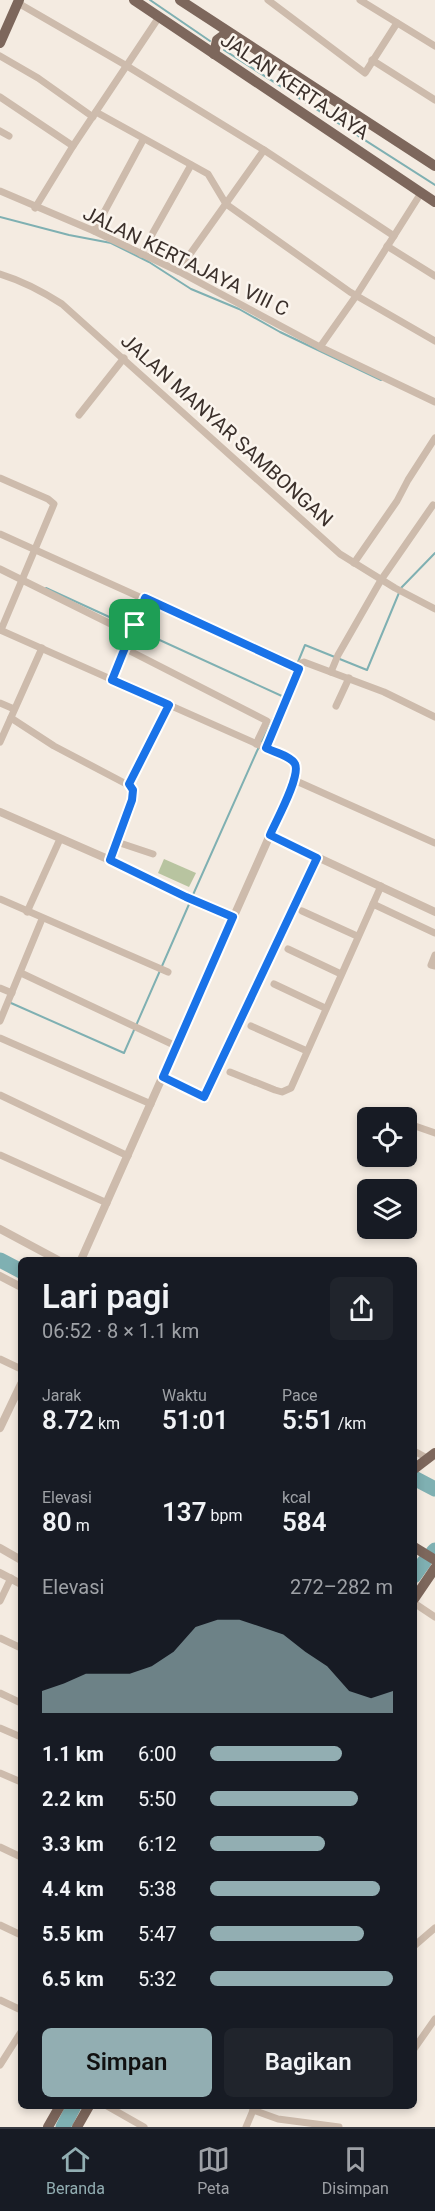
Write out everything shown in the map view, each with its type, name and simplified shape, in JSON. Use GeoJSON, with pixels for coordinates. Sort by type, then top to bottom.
{"type":"FeatureCollection","features":[{"type":"Feature","properties":{"kind":"main road","name":"JALAN KERTAJAYA"},"geometry":{"type":"LineString","coordinates":[[134,0],[435,202]]}},
{"type":"Feature","properties":{"kind":"main road","name":"JALAN KERTAJAYA"},"geometry":{"type":"LineString","coordinates":[[180,0],[435,166]]}},
{"type":"Feature","properties":{"kind":"main road"},"geometry":{"type":"LineString","coordinates":[[0,43],[18,2]]}},
{"type":"Feature","properties":{"kind":"main road"},"geometry":{"type":"LineString","coordinates":[[214,54],[217,40],[228,32]]}},
{"type":"Feature","properties":{"kind":"main road"},"geometry":{"type":"LineString","coordinates":[[417,1466],[431,1456]]}},
{"type":"Feature","properties":{"kind":"main road"},"geometry":{"type":"LineString","coordinates":[[417,1549],[435,1560]]}},
{"type":"Feature","properties":{"kind":"main road"},"geometry":{"type":"LineString","coordinates":[[417,1596],[435,1568]]}},
{"type":"Feature","properties":{"kind":"main road"},"geometry":{"type":"LineString","coordinates":[[48,2127],[58,2109]]}},
{"type":"Feature","properties":{"kind":"main road"},"geometry":{"type":"LineString","coordinates":[[77,2127],[87,2109]]}},
{"type":"Feature","properties":{"kind":"street"},"geometry":{"type":"LineString","coordinates":[[268,0],[365,73],[397,23]]}},
{"type":"Feature","properties":{"kind":"street"},"geometry":{"type":"LineString","coordinates":[[360,0],[435,46]]}},
{"type":"Feature","properties":{"kind":"street"},"geometry":{"type":"LineString","coordinates":[[18,2],[264,150],[394,236]]}},
{"type":"Feature","properties":{"kind":"street"},"geometry":{"type":"LineString","coordinates":[[35,208],[73,146],[159,17]]}},
{"type":"Feature","properties":{"kind":"street"},"geometry":{"type":"LineString","coordinates":[[0,56],[94,115],[210,176],[226,204],[356,296],[435,341]]}},
{"type":"Feature","properties":{"kind":"street"},"geometry":{"type":"LineString","coordinates":[[372,60],[435,100]]}},
{"type":"Feature","properties":{"kind":"street"},"geometry":{"type":"LineString","coordinates":[[0,97],[73,146]]}},
{"type":"Feature","properties":{"kind":"street"},"geometry":{"type":"LineString","coordinates":[[0,131],[9,136]]}},
{"type":"Feature","properties":{"kind":"street"},"geometry":{"type":"LineString","coordinates":[[94,231],[143,140]]}},
{"type":"Feature","properties":{"kind":"street"},"geometry":{"type":"LineString","coordinates":[[178,271],[264,150]]}},
{"type":"Feature","properties":{"kind":"street"},"geometry":{"type":"LineString","coordinates":[[141,254],[191,165]]}},
{"type":"Feature","properties":{"kind":"street","name":"JALAN KERTAJAYA VIII C"},"geometry":{"type":"LineString","coordinates":[[0,191],[35,208],[94,231],[178,271],[320,347],[435,402]]}},
{"type":"Feature","properties":{"kind":"street"},"geometry":{"type":"LineString","coordinates":[[320,347],[356,296],[421,193]]}},
{"type":"Feature","properties":{"kind":"street"},"geometry":{"type":"LineString","coordinates":[[387,246],[435,276]]}},
{"type":"Feature","properties":{"kind":"street","name":"JALAN MANYAR SAMBONGAN"},"geometry":{"type":"LineString","coordinates":[[0,274],[38,289],[62,304],[319,536],[381,580],[435,609]]}},
{"type":"Feature","properties":{"kind":"street"},"geometry":{"type":"LineString","coordinates":[[79,415],[124,358]]}},
{"type":"Feature","properties":{"kind":"street"},"geometry":{"type":"LineString","coordinates":[[354,563],[397,501],[435,438]]}},
{"type":"Feature","properties":{"kind":"street"},"geometry":{"type":"LineString","coordinates":[[0,478],[53,502],[24,578],[0,630],[291,759],[296,766],[294,780],[82,1257]]}},
{"type":"Feature","properties":{"kind":"street"},"geometry":{"type":"LineString","coordinates":[[331,670],[381,580],[433,505]]}},
{"type":"Feature","properties":{"kind":"street"},"geometry":{"type":"LineString","coordinates":[[0,534],[296,668]]}},
{"type":"Feature","properties":{"kind":"street"},"geometry":{"type":"LineString","coordinates":[[0,569],[24,578],[133,630]]}},
{"type":"Feature","properties":{"kind":"street"},"geometry":{"type":"LineString","coordinates":[[112,680],[145,598]]}},
{"type":"Feature","properties":{"kind":"street"},"geometry":{"type":"LineString","coordinates":[[0,742],[3,728],[11,718],[42,648]]}},
{"type":"Feature","properties":{"kind":"street"},"geometry":{"type":"LineString","coordinates":[[126,649],[267,721],[261,746]]}},
{"type":"Feature","properties":{"kind":"street"},"geometry":{"type":"LineString","coordinates":[[261,746],[296,668],[305,662],[384,692],[435,717]]}},
{"type":"Feature","properties":{"kind":"street"},"geometry":{"type":"LineString","coordinates":[[336,706],[349,678]]}},
{"type":"Feature","properties":{"kind":"street"},"geometry":{"type":"LineString","coordinates":[[0,703],[14,709]]}},
{"type":"Feature","properties":{"kind":"street"},"geometry":{"type":"LineString","coordinates":[[129,784],[169,705]]}},
{"type":"Feature","properties":{"kind":"street"},"geometry":{"type":"LineString","coordinates":[[11,718],[54,746],[129,784],[133,790],[132,800],[110,860]]}},
{"type":"Feature","properties":{"kind":"street"},"geometry":{"type":"LineString","coordinates":[[294,780],[435,843]]}},
{"type":"Feature","properties":{"kind":"street"},"geometry":{"type":"LineString","coordinates":[[0,813],[110,860],[233,917]]}},
{"type":"Feature","properties":{"kind":"street"},"geometry":{"type":"LineString","coordinates":[[270,835],[435,912]]}},
{"type":"Feature","properties":{"kind":"street"},"geometry":{"type":"LineString","coordinates":[[27,912],[60,839]]}},
{"type":"Feature","properties":{"kind":"street"},"geometry":{"type":"LineString","coordinates":[[117,842],[153,855]]}},
{"type":"Feature","properties":{"kind":"street"},"geometry":{"type":"LineString","coordinates":[[163,1077],[204,1097],[317,858]]}},
{"type":"Feature","properties":{"kind":"street"},"geometry":{"type":"LineString","coordinates":[[230,1072],[275,1090],[282,1092],[289,1090],[381,886]]}},
{"type":"Feature","properties":{"kind":"street"},"geometry":{"type":"LineString","coordinates":[[0,899],[168,972]]}},
{"type":"Feature","properties":{"kind":"street"},"geometry":{"type":"LineString","coordinates":[[373,904],[435,933]]}},
{"type":"Feature","properties":{"kind":"street"},"geometry":{"type":"LineString","coordinates":[[302,911],[357,936]]}},
{"type":"Feature","properties":{"kind":"street"},"geometry":{"type":"LineString","coordinates":[[0,1021],[42,919]]}},
{"type":"Feature","properties":{"kind":"street"},"geometry":{"type":"LineString","coordinates":[[288,949],[341,974]]}},
{"type":"Feature","properties":{"kind":"street"},"geometry":{"type":"LineString","coordinates":[[435,955],[431,964],[435,966]]}},
{"type":"Feature","properties":{"kind":"street"},"geometry":{"type":"LineString","coordinates":[[21,973],[177,1046]]}},
{"type":"Feature","properties":{"kind":"street"},"geometry":{"type":"LineString","coordinates":[[274,984],[325,1008]]}},
{"type":"Feature","properties":{"kind":"street"},"geometry":{"type":"LineString","coordinates":[[0,988],[11,995]]}},
{"type":"Feature","properties":{"kind":"street"},"geometry":{"type":"LineString","coordinates":[[251,1026],[307,1051]]}},
{"type":"Feature","properties":{"kind":"street"},"geometry":{"type":"LineString","coordinates":[[0,1038],[151,1104]]}},
{"type":"Feature","properties":{"kind":"street"},"geometry":{"type":"LineString","coordinates":[[0,1095],[128,1156]]}},
{"type":"Feature","properties":{"kind":"street"},"geometry":{"type":"LineString","coordinates":[[417,1127],[435,1133]]}},
{"type":"Feature","properties":{"kind":"street"},"geometry":{"type":"LineString","coordinates":[[0,1155],[107,1203]]}},
{"type":"Feature","properties":{"kind":"street"},"geometry":{"type":"LineString","coordinates":[[0,1229],[52,1257]]}},
{"type":"Feature","properties":{"kind":"street"},"geometry":{"type":"LineString","coordinates":[[0,1276],[18,1285]]}},
{"type":"Feature","properties":{"kind":"street"},"geometry":{"type":"LineString","coordinates":[[0,1359],[18,1368]]}},
{"type":"Feature","properties":{"kind":"street"},"geometry":{"type":"LineString","coordinates":[[0,1428],[4,1411],[18,1389]]}},
{"type":"Feature","properties":{"kind":"street"},"geometry":{"type":"LineString","coordinates":[[0,1548],[18,1558]]}},
{"type":"Feature","properties":{"kind":"street"},"geometry":{"type":"LineString","coordinates":[[0,1573],[18,1582]]}},
{"type":"Feature","properties":{"kind":"street"},"geometry":{"type":"LineString","coordinates":[[0,1601],[11,1578]]}},
{"type":"Feature","properties":{"kind":"street"},"geometry":{"type":"LineString","coordinates":[[417,1603],[435,1617]]}},
{"type":"Feature","properties":{"kind":"street"},"geometry":{"type":"LineString","coordinates":[[0,1638],[18,1647]]}},
{"type":"Feature","properties":{"kind":"street"},"geometry":{"type":"LineString","coordinates":[[0,1693],[18,1702]]}},
{"type":"Feature","properties":{"kind":"street"},"geometry":{"type":"LineString","coordinates":[[0,1728],[18,1736]]}},
{"type":"Feature","properties":{"kind":"street"},"geometry":{"type":"LineString","coordinates":[[0,1773],[18,1781]]}},
{"type":"Feature","properties":{"kind":"street"},"geometry":{"type":"LineString","coordinates":[[0,1847],[18,1856]]}},
{"type":"Feature","properties":{"kind":"street"},"geometry":{"type":"LineString","coordinates":[[0,1925],[18,1934]]}},
{"type":"Feature","properties":{"kind":"street"},"geometry":{"type":"LineString","coordinates":[[417,1943],[435,1928]]}},
{"type":"Feature","properties":{"kind":"street"},"geometry":{"type":"LineString","coordinates":[[0,2000],[18,2009]]}},
{"type":"Feature","properties":{"kind":"street"},"geometry":{"type":"LineString","coordinates":[[417,2045],[435,2019]]}},
{"type":"Feature","properties":{"kind":"street"},"geometry":{"type":"LineString","coordinates":[[0,2063],[18,2036]]}},
{"type":"Feature","properties":{"kind":"street"},"geometry":{"type":"LineString","coordinates":[[112,2109],[144,2127]]}},
{"type":"Feature","properties":{"kind":"street"},"geometry":{"type":"LineString","coordinates":[[246,2127],[254,2109]]}},
{"type":"Feature","properties":{"kind":"street"},"geometry":{"type":"LineString","coordinates":[[256,2109],[278,2119],[339,2127]]}},
{"type":"Feature","properties":{"kind":"green space"},"geometry":{"type":"Polygon","coordinates":[[[164,859],[196,873],[189,887],[158,873],[164,859]]]}},
{"type":"Feature","properties":{"kind":"waterway"},"geometry":{"type":"LineString","coordinates":[[150,0],[210,41]]}},
{"type":"Feature","properties":{"kind":"waterway"},"geometry":{"type":"LineString","coordinates":[[224,50],[435,185]]}},
{"type":"Feature","properties":{"kind":"waterway"},"geometry":{"type":"LineString","coordinates":[[0,217],[111,243],[149,262],[191,289],[239,309],[280,332],[381,380]]}},
{"type":"Feature","properties":{"kind":"waterway"},"geometry":{"type":"LineString","coordinates":[[298,662],[305,645],[367,670],[401,588],[435,553]]}},
{"type":"Feature","properties":{"kind":"waterway"},"geometry":{"type":"LineString","coordinates":[[46,588],[284,697]]}},
{"type":"Feature","properties":{"kind":"waterway"},"geometry":{"type":"LineString","coordinates":[[192,897],[281,703]]}},
{"type":"Feature","properties":{"kind":"waterway"},"geometry":{"type":"LineString","coordinates":[[11,1003],[124,1053],[190,902]]}},
{"type":"Feature","properties":{"kind":"waterway"},"geometry":{"type":"LineString","coordinates":[[0,1260],[18,1269]]}},
{"type":"Feature","properties":{"kind":"waterway"},"geometry":{"type":"LineString","coordinates":[[417,1480],[435,1489]]}},
{"type":"Feature","properties":{"kind":"waterway"},"geometry":{"type":"LineString","coordinates":[[417,1572],[424,1562]]}},
{"type":"Feature","properties":{"kind":"waterway"},"geometry":{"type":"LineString","coordinates":[[63,2127],[72,2109]]}},
{"type":"Feature","properties":{"kind":"route"},"geometry":{"type":"LineString","coordinates":[[145,598],[299,669],[266,748],[291,759],[296,766],[294,780],[270,835],[317,858],[204,1097],[163,1077],[233,917],[110,860],[132,800],[133,790],[129,784],[169,705],[112,680],[135,625],[145,598]]}}]}
